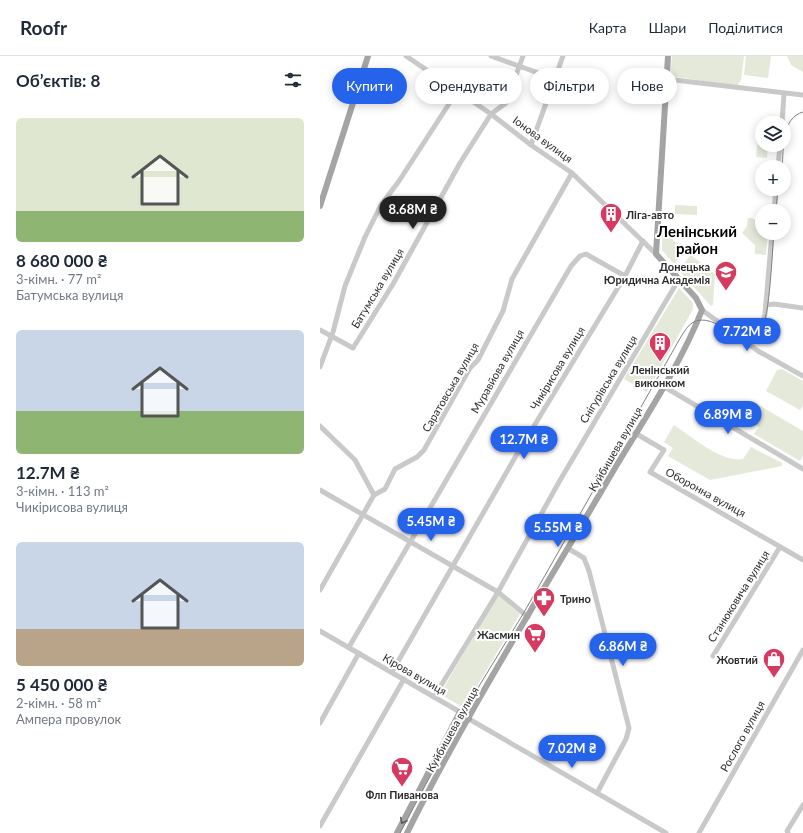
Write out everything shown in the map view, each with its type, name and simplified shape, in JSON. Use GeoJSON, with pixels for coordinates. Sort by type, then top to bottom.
{"type":"FeatureCollection","features":[{"type":"Feature","properties":{"kind":"main road"},"geometry":{"type":"LineString","coordinates":[[320,206],[368,56]]}},
{"type":"Feature","properties":{"kind":"main road"},"geometry":{"type":"LineString","coordinates":[[667,68],[668,56]]}},
{"type":"Feature","properties":{"kind":"main road"},"geometry":{"type":"LineString","coordinates":[[665,104],[656,254],[696,298],[702,310]]}},
{"type":"Feature","properties":{"kind":"main road","name":"Куйбишева вулиця"},"geometry":{"type":"LineString","coordinates":[[407,833],[469,719],[663,386],[695,329],[702,310]]}},
{"type":"Feature","properties":{"kind":"main road","name":"Куйбишева вулиця"},"geometry":{"type":"LineString","coordinates":[[397,833],[460,712]]}},
{"type":"Feature","properties":{"kind":"main road","name":"Кірова вулиця"},"geometry":{"type":"LineString","coordinates":[[460,712],[469,719]]}},
{"type":"Feature","properties":{"kind":"street","name":"Іонова вулиця"},"geometry":{"type":"LineString","coordinates":[[406,56],[424,68]]}},
{"type":"Feature","properties":{"kind":"street"},"geometry":{"type":"LineString","coordinates":[[491,56],[530,69]]}},
{"type":"Feature","properties":{"kind":"street"},"geometry":{"type":"LineString","coordinates":[[491,114],[506,103],[523,56]]}},
{"type":"Feature","properties":{"kind":"street"},"geometry":{"type":"LineString","coordinates":[[558,68],[563,56]]}},
{"type":"Feature","properties":{"kind":"street"},"geometry":{"type":"LineString","coordinates":[[677,80],[803,96]]}},
{"type":"Feature","properties":{"kind":"street"},"geometry":{"type":"LineString","coordinates":[[782,116],[784,94]]}},
{"type":"Feature","properties":{"kind":"street"},"geometry":{"type":"LineString","coordinates":[[320,367],[332,336],[345,286],[365,237],[381,205],[399,181],[449,104]]}},
{"type":"Feature","properties":{"kind":"street","name":"Іонова вулиця"},"geometry":{"type":"LineString","coordinates":[[477,104],[531,145],[572,173],[656,254]]}},
{"type":"Feature","properties":{"kind":"street"},"geometry":{"type":"LineString","coordinates":[[531,145],[545,104]]}},
{"type":"Feature","properties":{"kind":"street","name":"Батумська вулиця"},"geometry":{"type":"LineString","coordinates":[[332,336],[353,348],[393,284],[460,163],[491,114]]}},
{"type":"Feature","properties":{"kind":"street","name":"Саратовська вулиця"},"geometry":{"type":"LineString","coordinates":[[320,590],[374,495],[385,489],[395,469],[417,456],[431,438],[470,368],[478,360],[503,311],[512,279],[572,173]]}},
{"type":"Feature","properties":{"kind":"street"},"geometry":{"type":"LineString","coordinates":[[749,343],[762,326],[766,305],[771,240]]}},
{"type":"Feature","properties":{"kind":"street","name":"Чикірисова вулиця"},"geometry":{"type":"LineString","coordinates":[[392,672],[517,454],[625,276],[643,241]]}},
{"type":"Feature","properties":{"kind":"street","name":"Муравйова вулиця"},"geometry":{"type":"LineString","coordinates":[[349,647],[571,266],[580,256],[586,254],[625,276]]}},
{"type":"Feature","properties":{"kind":"street","name":"Снігурівська вулиця"},"geometry":{"type":"LineString","coordinates":[[434,697],[498,592],[559,482],[679,280]]}},
{"type":"Feature","properties":{"kind":"street"},"geometry":{"type":"LineString","coordinates":[[766,305],[774,304],[803,308]]}},
{"type":"Feature","properties":{"kind":"street"},"geometry":{"type":"LineString","coordinates":[[702,310],[758,351],[803,376]]}},
{"type":"Feature","properties":{"kind":"street"},"geometry":{"type":"LineString","coordinates":[[320,330],[332,336]]}},
{"type":"Feature","properties":{"kind":"street"},"geometry":{"type":"LineString","coordinates":[[663,386],[803,469]]}},
{"type":"Feature","properties":{"kind":"street"},"geometry":{"type":"LineString","coordinates":[[320,426],[356,460],[374,495]]}},
{"type":"Feature","properties":{"kind":"street","name":"Оборонна вулиця"},"geometry":{"type":"LineString","coordinates":[[635,433],[664,450],[650,472],[803,560]]}},
{"type":"Feature","properties":{"kind":"street"},"geometry":{"type":"LineString","coordinates":[[320,490],[411,540],[498,592],[528,617]]}},
{"type":"Feature","properties":{"kind":"street","name":"Станюковича вулиця"},"geometry":{"type":"LineString","coordinates":[[713,656],[780,547]]}},
{"type":"Feature","properties":{"kind":"street"},"geometry":{"type":"LineString","coordinates":[[569,549],[584,558],[589,571],[629,728],[628,734],[597,793]]}},
{"type":"Feature","properties":{"kind":"street","name":"Кірова вулиця"},"geometry":{"type":"LineString","coordinates":[[320,631],[460,712]]}},
{"type":"Feature","properties":{"kind":"street","name":"Рослого вулиця"},"geometry":{"type":"LineString","coordinates":[[699,833],[803,650]]}},
{"type":"Feature","properties":{"kind":"street"},"geometry":{"type":"LineString","coordinates":[[320,723],[359,653]]}},
{"type":"Feature","properties":{"kind":"street"},"geometry":{"type":"LineString","coordinates":[[320,826],[404,679]]}},
{"type":"Feature","properties":{"kind":"street","name":"Кірова вулиця"},"geometry":{"type":"LineString","coordinates":[[469,719],[666,833]]}},
{"type":"Feature","properties":{"kind":"street"},"geometry":{"type":"LineString","coordinates":[[788,833],[787,831],[803,805]]}},
{"type":"Feature","properties":{"kind":"shaded area"},"geometry":{"type":"Polygon","coordinates":[[[672,56],[744,56],[741,80],[737,86],[677,77],[677,68],[671,68],[672,56]]]}},
{"type":"Feature","properties":{"kind":"shaded area"},"geometry":{"type":"Polygon","coordinates":[[[746,56],[771,56],[768,78],[744,75],[746,56]]]}},
{"type":"Feature","properties":{"kind":"shaded area"},"geometry":{"type":"Polygon","coordinates":[[[787,56],[803,56],[803,72],[791,65],[787,56]]]}},
{"type":"Feature","properties":{"kind":"shaded area"},"geometry":{"type":"Polygon","coordinates":[[[757,152],[767,152],[767,158],[756,157],[757,152]]]}},
{"type":"Feature","properties":{"kind":"shaded area"},"geometry":{"type":"Polygon","coordinates":[[[675,205],[697,206],[697,215],[675,214],[675,205]]]}},
{"type":"Feature","properties":{"kind":"shaded area"},"geometry":{"type":"Polygon","coordinates":[[[748,218],[755,220],[755,240],[767,240],[766,255],[755,254],[755,245],[742,233],[747,226],[748,218]]]}},
{"type":"Feature","properties":{"kind":"shaded area"},"geometry":{"type":"Polygon","coordinates":[[[662,231],[685,250],[674,264],[662,250],[662,231]]]}},
{"type":"Feature","properties":{"kind":"shaded area"},"geometry":{"type":"Polygon","coordinates":[[[691,255],[715,274],[713,305],[711,306],[682,274],[682,266],[691,255]]]}},
{"type":"Feature","properties":{"kind":"shaded area"},"geometry":{"type":"Polygon","coordinates":[[[679,288],[693,303],[693,309],[647,392],[624,379],[679,288]]]}},
{"type":"Feature","properties":{"kind":"shaded area"},"geometry":{"type":"Polygon","coordinates":[[[782,369],[803,381],[803,406],[800,410],[766,391],[777,370],[782,369]]]}},
{"type":"Feature","properties":{"kind":"shaded area"},"geometry":{"type":"Polygon","coordinates":[[[755,403],[803,431],[803,456],[800,461],[754,434],[759,427],[751,422],[754,416],[749,413],[755,403]]]}},
{"type":"Feature","properties":{"kind":"shaded area"},"geometry":{"type":"Polygon","coordinates":[[[674,425],[707,448],[726,457],[743,459],[751,447],[782,463],[782,466],[710,480],[668,456],[673,448],[664,442],[674,425]]]}},
{"type":"Feature","properties":{"kind":"shaded area"},"geometry":{"type":"Polygon","coordinates":[[[498,595],[520,614],[464,708],[440,694],[498,595]]]}},
{"type":"Feature","properties":{"kind":"tram line"},"geometry":{"type":"LineString","coordinates":[[783,160],[787,127],[796,115],[803,112]]}},
{"type":"Feature","properties":{"kind":"tram line"},"geometry":{"type":"LineString","coordinates":[[777,196],[777,204]]}},
{"type":"Feature","properties":{"kind":"tram line"},"geometry":{"type":"LineString","coordinates":[[400,833],[473,696],[523,614],[686,329],[692,323],[701,320],[710,321],[746,338],[754,337],[761,330],[767,312],[769,299],[773,240]]}},
{"type":"Feature","properties":{"kind":"place","name":"Ліга-авто"},"geometry":{"type":"Point","coordinates":[611,234]}},
{"type":"Feature","properties":{"kind":"place","name":"Донецька Юридична Академія"},"geometry":{"type":"Point","coordinates":[726,292]}},
{"type":"Feature","properties":{"kind":"place","name":"Ленінський виконком"},"geometry":{"type":"Point","coordinates":[660,362]}},
{"type":"Feature","properties":{"kind":"place","name":"Трино"},"geometry":{"type":"Point","coordinates":[544,618]}},
{"type":"Feature","properties":{"kind":"place","name":"Жасмин"},"geometry":{"type":"Point","coordinates":[535,654]}},
{"type":"Feature","properties":{"kind":"place","name":"Жовтий"},"geometry":{"type":"Point","coordinates":[774,678]}},
{"type":"Feature","properties":{"kind":"place","name":"Флп Пиванова"},"geometry":{"type":"Point","coordinates":[402,788]}},
{"type":"Feature","properties":{"kind":"district","name":"Ленінський район"},"geometry":{"type":"Point","coordinates":[697,240]}}]}
